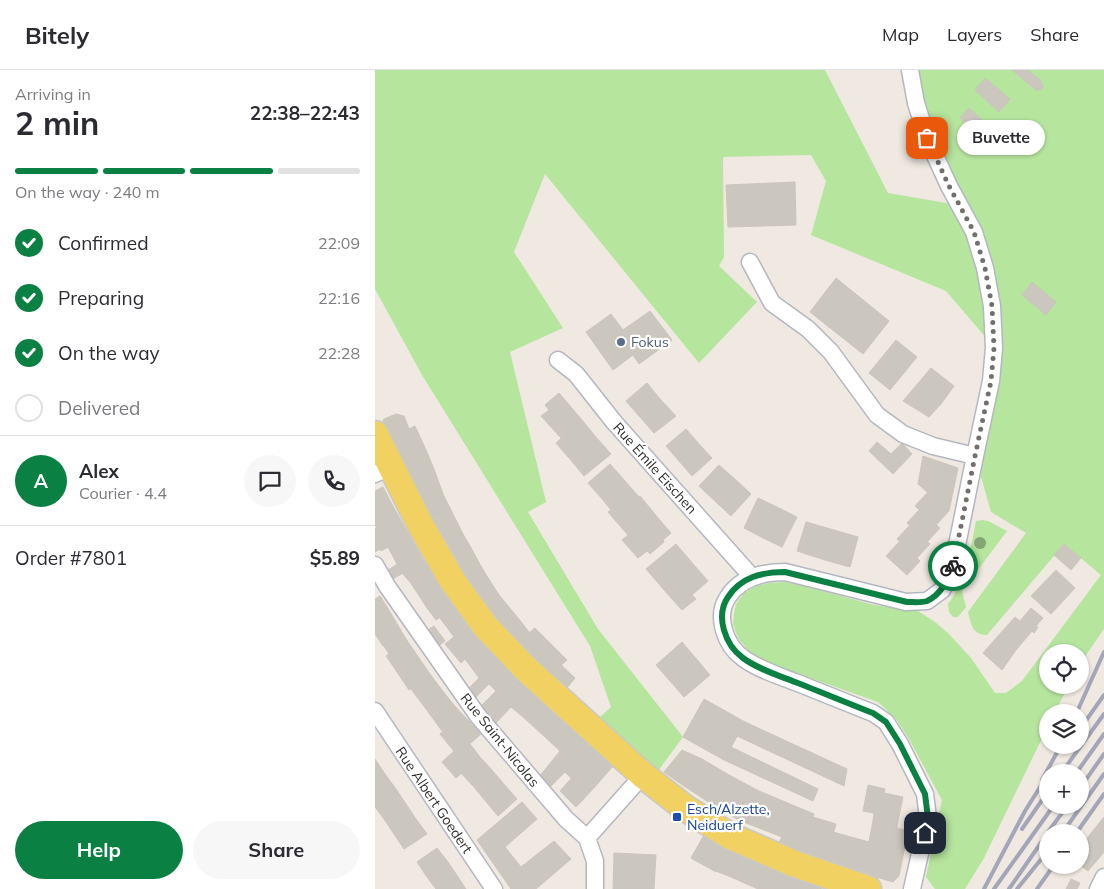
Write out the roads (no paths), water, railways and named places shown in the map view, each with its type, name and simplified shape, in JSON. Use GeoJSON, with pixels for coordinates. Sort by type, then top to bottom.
{"type":"FeatureCollection","features":[{"type":"Feature","properties":{"kind":"main road"},"geometry":{"type":"LineString","coordinates":[[375,434],[383,470],[421,526],[452,580],[485,626],[525,668],[643,775],[685,808],[730,836],[795,864],[868,889]]}},
{"type":"Feature","properties":{"kind":"street"},"geometry":{"type":"LineString","coordinates":[[910,70],[915,103],[927,138],[949,186],[974,232],[985,268],[992,306],[994,348],[991,381],[952,570],[942,590],[927,601],[907,602],[785,572],[768,572],[752,577],[738,585],[727,598],[722,611],[723,627],[728,642],[742,658],[768,671],[873,713],[886,722],[900,744],[925,794],[928,818],[912,889]]}},
{"type":"Feature","properties":{"kind":"street"},"geometry":{"type":"LineString","coordinates":[[750,262],[772,303],[808,329],[831,352],[877,415],[903,434],[933,446],[975,456]]}},
{"type":"Feature","properties":{"kind":"street","name":"Rue Émile Eischen"},"geometry":{"type":"LineString","coordinates":[[558,360],[576,374],[614,422],[752,577]]}},
{"type":"Feature","properties":{"kind":"street","name":"Rue Saint-Nicolas"},"geometry":{"type":"LineString","coordinates":[[375,565],[387,586],[478,716],[567,819],[587,838]]}},
{"type":"Feature","properties":{"kind":"street","name":"Rue Albert Goedert"},"geometry":{"type":"LineString","coordinates":[[375,711],[494,889]]}},
{"type":"Feature","properties":{"kind":"street"},"geometry":{"type":"LineString","coordinates":[[595,889],[595,862],[587,838],[643,775]]}},
{"type":"Feature","properties":{"kind":"street"},"geometry":{"type":"LineString","coordinates":[[1098,889],[1104,877]]}},
{"type":"Feature","properties":{"kind":"railway"},"geometry":{"type":"LineString","coordinates":[[1081,704],[1104,652]]}},
{"type":"Feature","properties":{"kind":"railway"},"geometry":{"type":"LineString","coordinates":[[1089,716],[1104,695]]}},
{"type":"Feature","properties":{"kind":"railway"},"geometry":{"type":"LineString","coordinates":[[1068,764],[1104,714]]}},
{"type":"Feature","properties":{"kind":"railway"},"geometry":{"type":"LineString","coordinates":[[1083,764],[1104,734]]}},
{"type":"Feature","properties":{"kind":"railway"},"geometry":{"type":"LineString","coordinates":[[1051,764],[1056,754]]}},
{"type":"Feature","properties":{"kind":"railway"},"geometry":{"type":"LineString","coordinates":[[1089,775],[1104,754]]}},
{"type":"Feature","properties":{"kind":"railway"},"geometry":{"type":"LineString","coordinates":[[1069,824],[1104,774]]}},
{"type":"Feature","properties":{"kind":"railway"},"geometry":{"type":"LineString","coordinates":[[984,889],[1025,811],[1039,789]]}},
{"type":"Feature","properties":{"kind":"railway"},"geometry":{"type":"LineString","coordinates":[[1083,824],[1104,794]]}},
{"type":"Feature","properties":{"kind":"railway"},"geometry":{"type":"LineString","coordinates":[[1022,829],[1039,805]]}},
{"type":"Feature","properties":{"kind":"railway"},"geometry":{"type":"LineString","coordinates":[[994,889],[1048,814]]}},
{"type":"Feature","properties":{"kind":"railway"},"geometry":{"type":"LineString","coordinates":[[1054,824],[1061,814]]}},
{"type":"Feature","properties":{"kind":"railway"},"geometry":{"type":"LineString","coordinates":[[1009,889],[1039,846]]}},
{"type":"Feature","properties":{"kind":"railway"},"geometry":{"type":"LineString","coordinates":[[1017,889],[1039,862]]}},
{"type":"Feature","properties":{"kind":"railway"},"geometry":{"type":"LineString","coordinates":[[1037,889],[1048,874]]}},
{"type":"Feature","properties":{"kind":"place","name":"Buvette"},"geometry":{"type":"Point","coordinates":[927,138]}},
{"type":"Feature","properties":{"kind":"place","name":"Fokus"},"geometry":{"type":"Point","coordinates":[621,342]}},
{"type":"Feature","properties":{"kind":"place","name":"Esch/Alzette, Neiduerf"},"geometry":{"type":"Point","coordinates":[677,817]}}]}
